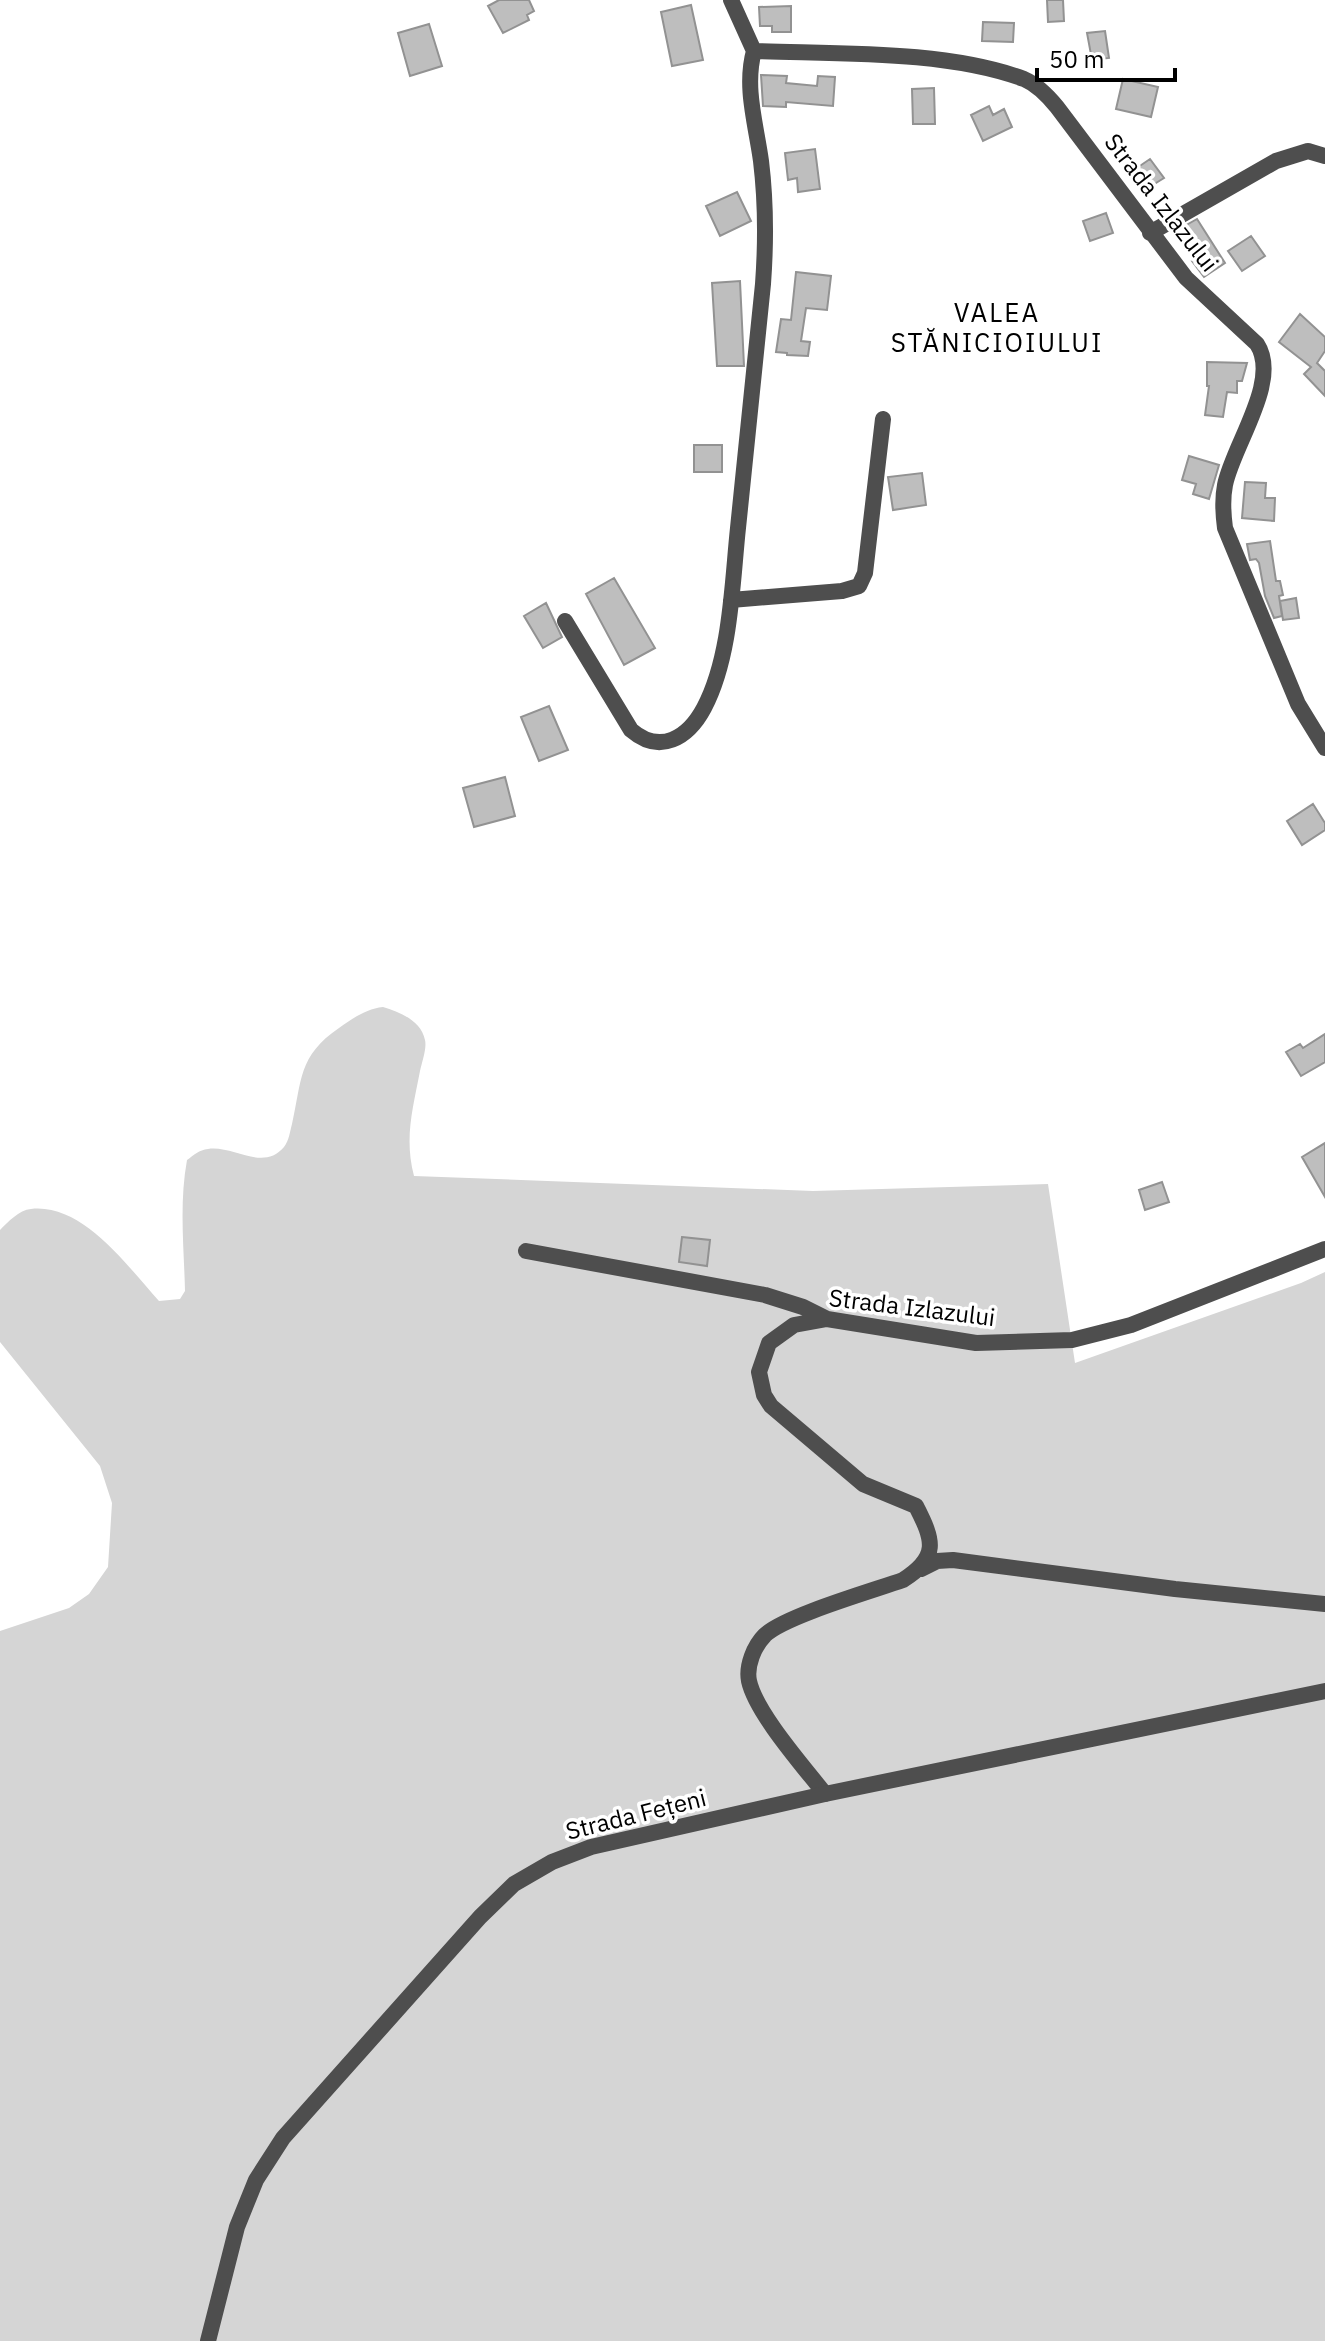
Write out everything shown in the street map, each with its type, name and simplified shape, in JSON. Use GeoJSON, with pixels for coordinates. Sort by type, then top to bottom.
{"type":"FeatureCollection","features":[{"type":"Feature","properties":{"kind":"street"},"geometry":{"type":"LineString","coordinates":[[565,621],[631,730],[642,740],[658,744],[676,739],[693,725],[705,705],[723,646],[731,600],[766,238],[761,163],[750,87],[750,65],[754,51],[731,0]]}},
{"type":"Feature","properties":{"kind":"street","name":"Strada Izlazului"},"geometry":{"type":"LineString","coordinates":[[754,51],[943,61],[1026,80],[1040,88],[1186,278],[1238,324],[1264,354],[1262,387],[1225,483],[1222,508],[1225,528],[1298,704],[1325,748]]}},
{"type":"Feature","properties":{"kind":"street"},"geometry":{"type":"LineString","coordinates":[[1150,233],[1276,161],[1308,151],[1325,156]]}},
{"type":"Feature","properties":{"kind":"street"},"geometry":{"type":"LineString","coordinates":[[731,600],[842,591],[859,586],[865,573],[883,419]]}},
{"type":"Feature","properties":{"kind":"street","name":"Strada Izlazului"},"geometry":{"type":"LineString","coordinates":[[919,1569],[930,1553],[931,1538],[916,1506],[863,1484],[771,1406],[764,1395],[759,1372],[769,1343],[794,1325],[827,1319],[976,1343],[1072,1340],[1131,1325],[1325,1249]]}},
{"type":"Feature","properties":{"kind":"street"},"geometry":{"type":"LineString","coordinates":[[526,1251],[765,1295],[803,1307],[827,1319]]}},
{"type":"Feature","properties":{"kind":"street"},"geometry":{"type":"LineString","coordinates":[[825,1794],[757,1700],[749,1680],[755,1648],[765,1635],[790,1621],[903,1580],[937,1561],[953,1560],[1220,1594],[1325,1604]]}},
{"type":"Feature","properties":{"kind":"street","name":"Strada Fețeni"},"geometry":{"type":"LineString","coordinates":[[208,2341],[237,2227],[256,2180],[283,2138],[452,1946],[514,1884],[552,1862],[591,1847],[825,1794],[1325,1691]]}},
{"type":"Feature","properties":{"kind":"shaded area"},"geometry":{"type":"Polygon","coordinates":[[[383,1007],[414,1022],[425,1040],[411,1123],[410,1149],[414,1176],[813,1191],[1048,1184],[1075,1363],[1325,1272],[1325,2341],[0,2341],[0,1631],[69,1608],[89,1594],[108,1567],[112,1503],[100,1466],[0,1342],[0,1230],[14,1217],[31,1209],[50,1210],[69,1216],[119,1255],[159,1301],[180,1299],[185,1291],[183,1209],[187,1160],[208,1149],[257,1158],[276,1154],[288,1139],[300,1082],[316,1049],[355,1017],[383,1007]]]}},
{"type":"Feature","properties":{"kind":"building"},"geometry":{"type":"Polygon","coordinates":[[[499,0],[529,0],[534,11],[527,15],[529,20],[503,33],[488,6],[499,0]]]}},
{"type":"Feature","properties":{"kind":"building"},"geometry":{"type":"Polygon","coordinates":[[[1047,0],[1063,0],[1064,21],[1048,22],[1047,0]]]}},
{"type":"Feature","properties":{"kind":"building"},"geometry":{"type":"Polygon","coordinates":[[[691,5],[703,60],[672,66],[661,12],[691,5]]]}},
{"type":"Feature","properties":{"kind":"building"},"geometry":{"type":"Polygon","coordinates":[[[791,6],[791,32],[772,32],[772,26],[760,26],[759,7],[791,6]]]}},
{"type":"Feature","properties":{"kind":"building"},"geometry":{"type":"Polygon","coordinates":[[[983,22],[1014,23],[1013,42],[982,41],[983,22]]]}},
{"type":"Feature","properties":{"kind":"building"},"geometry":{"type":"Polygon","coordinates":[[[429,24],[442,66],[410,76],[398,33],[429,24]]]}},
{"type":"Feature","properties":{"kind":"building"},"geometry":{"type":"Polygon","coordinates":[[[1105,31],[1109,58],[1092,60],[1087,33],[1105,31]]]}},
{"type":"Feature","properties":{"kind":"building"},"geometry":{"type":"Polygon","coordinates":[[[761,75],[787,76],[786,83],[817,86],[818,76],[835,77],[833,106],[786,102],[786,107],[763,106],[761,75]]]}},
{"type":"Feature","properties":{"kind":"building"},"geometry":{"type":"Polygon","coordinates":[[[1123,79],[1158,87],[1151,117],[1116,109],[1123,79]]]}},
{"type":"Feature","properties":{"kind":"building"},"geometry":{"type":"Polygon","coordinates":[[[934,88],[935,124],[913,124],[912,89],[934,88]]]}},
{"type":"Feature","properties":{"kind":"building"},"geometry":{"type":"Polygon","coordinates":[[[989,106],[993,115],[1004,109],[1012,127],[983,141],[971,115],[989,106]]]}},
{"type":"Feature","properties":{"kind":"building"},"geometry":{"type":"Polygon","coordinates":[[[815,149],[820,189],[798,192],[797,178],[788,180],[785,153],[815,149]]]}},
{"type":"Feature","properties":{"kind":"building"},"geometry":{"type":"Polygon","coordinates":[[[1150,159],[1164,178],[1143,191],[1131,172],[1150,159]]]}},
{"type":"Feature","properties":{"kind":"building"},"geometry":{"type":"Polygon","coordinates":[[[737,192],[751,221],[720,236],[706,206],[737,192]]]}},
{"type":"Feature","properties":{"kind":"building"},"geometry":{"type":"Polygon","coordinates":[[[1106,213],[1113,233],[1090,241],[1083,221],[1106,213]]]}},
{"type":"Feature","properties":{"kind":"building"},"geometry":{"type":"Polygon","coordinates":[[[1197,219],[1225,263],[1204,277],[1192,261],[1199,256],[1181,228],[1197,219]]]}},
{"type":"Feature","properties":{"kind":"building"},"geometry":{"type":"Polygon","coordinates":[[[1251,236],[1265,256],[1242,271],[1228,251],[1251,236]]]}},
{"type":"Feature","properties":{"kind":"building"},"geometry":{"type":"Polygon","coordinates":[[[796,272],[831,276],[827,310],[806,308],[801,341],[810,342],[808,356],[776,352],[781,319],[791,320],[796,272]]]}},
{"type":"Feature","properties":{"kind":"building"},"geometry":{"type":"Polygon","coordinates":[[[740,281],[744,366],[717,366],[712,283],[740,281]]]}},
{"type":"Feature","properties":{"kind":"building"},"geometry":{"type":"Polygon","coordinates":[[[1300,314],[1325,337],[1325,351],[1317,363],[1325,371],[1325,396],[1304,374],[1311,367],[1279,342],[1300,314]]]}},
{"type":"Feature","properties":{"kind":"building"},"geometry":{"type":"Polygon","coordinates":[[[1207,362],[1247,363],[1242,381],[1237,381],[1237,393],[1227,392],[1223,417],[1205,415],[1209,386],[1207,362]]]}},
{"type":"Feature","properties":{"kind":"building"},"geometry":{"type":"Polygon","coordinates":[[[694,445],[722,445],[722,472],[694,472],[694,445]]]}},
{"type":"Feature","properties":{"kind":"building"},"geometry":{"type":"Polygon","coordinates":[[[1189,456],[1219,465],[1209,499],[1193,494],[1196,484],[1182,480],[1189,456]]]}},
{"type":"Feature","properties":{"kind":"building"},"geometry":{"type":"Polygon","coordinates":[[[922,473],[926,505],[893,510],[888,477],[922,473]]]}},
{"type":"Feature","properties":{"kind":"building"},"geometry":{"type":"Polygon","coordinates":[[[1245,482],[1266,483],[1265,498],[1275,498],[1274,521],[1242,518],[1245,482]]]}},
{"type":"Feature","properties":{"kind":"building"},"geometry":{"type":"Polygon","coordinates":[[[1270,541],[1276,581],[1280,581],[1283,595],[1279,596],[1282,616],[1274,618],[1265,596],[1259,563],[1256,559],[1250,560],[1247,544],[1270,541]]]}},
{"type":"Feature","properties":{"kind":"building"},"geometry":{"type":"Polygon","coordinates":[[[614,578],[655,648],[624,665],[586,594],[614,578]]]}},
{"type":"Feature","properties":{"kind":"building"},"geometry":{"type":"Polygon","coordinates":[[[1296,598],[1299,618],[1283,620],[1280,601],[1296,598]]]}},
{"type":"Feature","properties":{"kind":"building"},"geometry":{"type":"Polygon","coordinates":[[[546,603],[562,637],[543,648],[524,616],[546,603]]]}},
{"type":"Feature","properties":{"kind":"building"},"geometry":{"type":"Polygon","coordinates":[[[549,706],[568,750],[539,761],[521,717],[549,706]]]}},
{"type":"Feature","properties":{"kind":"building"},"geometry":{"type":"Polygon","coordinates":[[[505,777],[515,816],[474,827],[463,788],[505,777]]]}},
{"type":"Feature","properties":{"kind":"building"},"geometry":{"type":"Polygon","coordinates":[[[1313,804],[1325,823],[1325,830],[1302,845],[1287,821],[1313,804]]]}},
{"type":"Feature","properties":{"kind":"building"},"geometry":{"type":"Polygon","coordinates":[[[1325,1034],[1325,1062],[1301,1076],[1286,1052],[1300,1044],[1303,1048],[1325,1034]]]}},
{"type":"Feature","properties":{"kind":"building"},"geometry":{"type":"Polygon","coordinates":[[[1325,1143],[1325,1197],[1302,1157],[1325,1143]]]}},
{"type":"Feature","properties":{"kind":"building"},"geometry":{"type":"Polygon","coordinates":[[[1162,1182],[1169,1202],[1145,1210],[1139,1190],[1162,1182]]]}},
{"type":"Feature","properties":{"kind":"building"},"geometry":{"type":"Polygon","coordinates":[[[682,1237],[710,1240],[707,1266],[679,1262],[682,1237]]]}},
{"type":"Feature","properties":{"kind":"district","name":"VALEA STĂNICIOIULUI"},"geometry":{"type":"Point","coordinates":[997,328]}}]}
